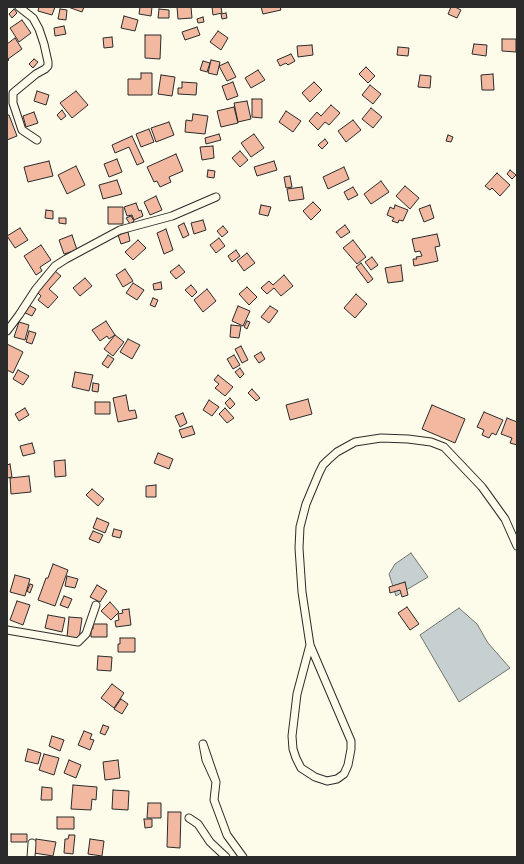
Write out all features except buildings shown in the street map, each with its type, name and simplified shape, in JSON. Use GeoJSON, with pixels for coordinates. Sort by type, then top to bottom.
{"type":"FeatureCollection","features":[{"type":"Feature","properties":{"kind":"street"},"geometry":{"type":"LineString","coordinates":[[19,7],[33,18],[39,29],[48,62],[48,66],[45,70],[36,74],[13,93],[13,103],[22,130],[37,140]]}},
{"type":"Feature","properties":{"kind":"street"},"geometry":{"type":"LineString","coordinates":[[7,331],[36,289],[55,266],[120,230],[172,216],[216,197]]}},
{"type":"Feature","properties":{"kind":"street"},"geometry":{"type":"LineString","coordinates":[[310,645],[297,694],[292,736],[293,749],[301,768],[315,777],[327,781],[338,779],[344,774],[348,765],[351,741],[310,645],[300,570],[300,527],[306,504],[323,465],[338,452],[355,442],[381,438],[408,439],[431,442],[444,447],[482,487],[506,520],[517,546]]}},
{"type":"Feature","properties":{"kind":"street"},"geometry":{"type":"LineString","coordinates":[[7,630],[78,642],[84,638],[86,634],[96,605]]}},
{"type":"Feature","properties":{"kind":"street"},"geometry":{"type":"LineString","coordinates":[[216,782],[214,800],[227,835],[243,857]]}},
{"type":"Feature","properties":{"kind":"street"},"geometry":{"type":"LineString","coordinates":[[189,818],[198,824],[210,842],[226,857]]}},
{"type":"Feature","properties":{"kind":"street"},"geometry":{"type":"LineString","coordinates":[[31,857],[32,843]]}},
{"type":"Feature","properties":{"kind":"shaded area"},"geometry":{"type":"Polygon","coordinates":[[[411,553],[428,577],[396,596],[389,574],[395,564],[411,553]]]}},
{"type":"Feature","properties":{"kind":"shaded area"},"geometry":{"type":"Polygon","coordinates":[[[459,608],[477,624],[488,643],[510,668],[459,702],[420,635],[459,608]]]}}]}
